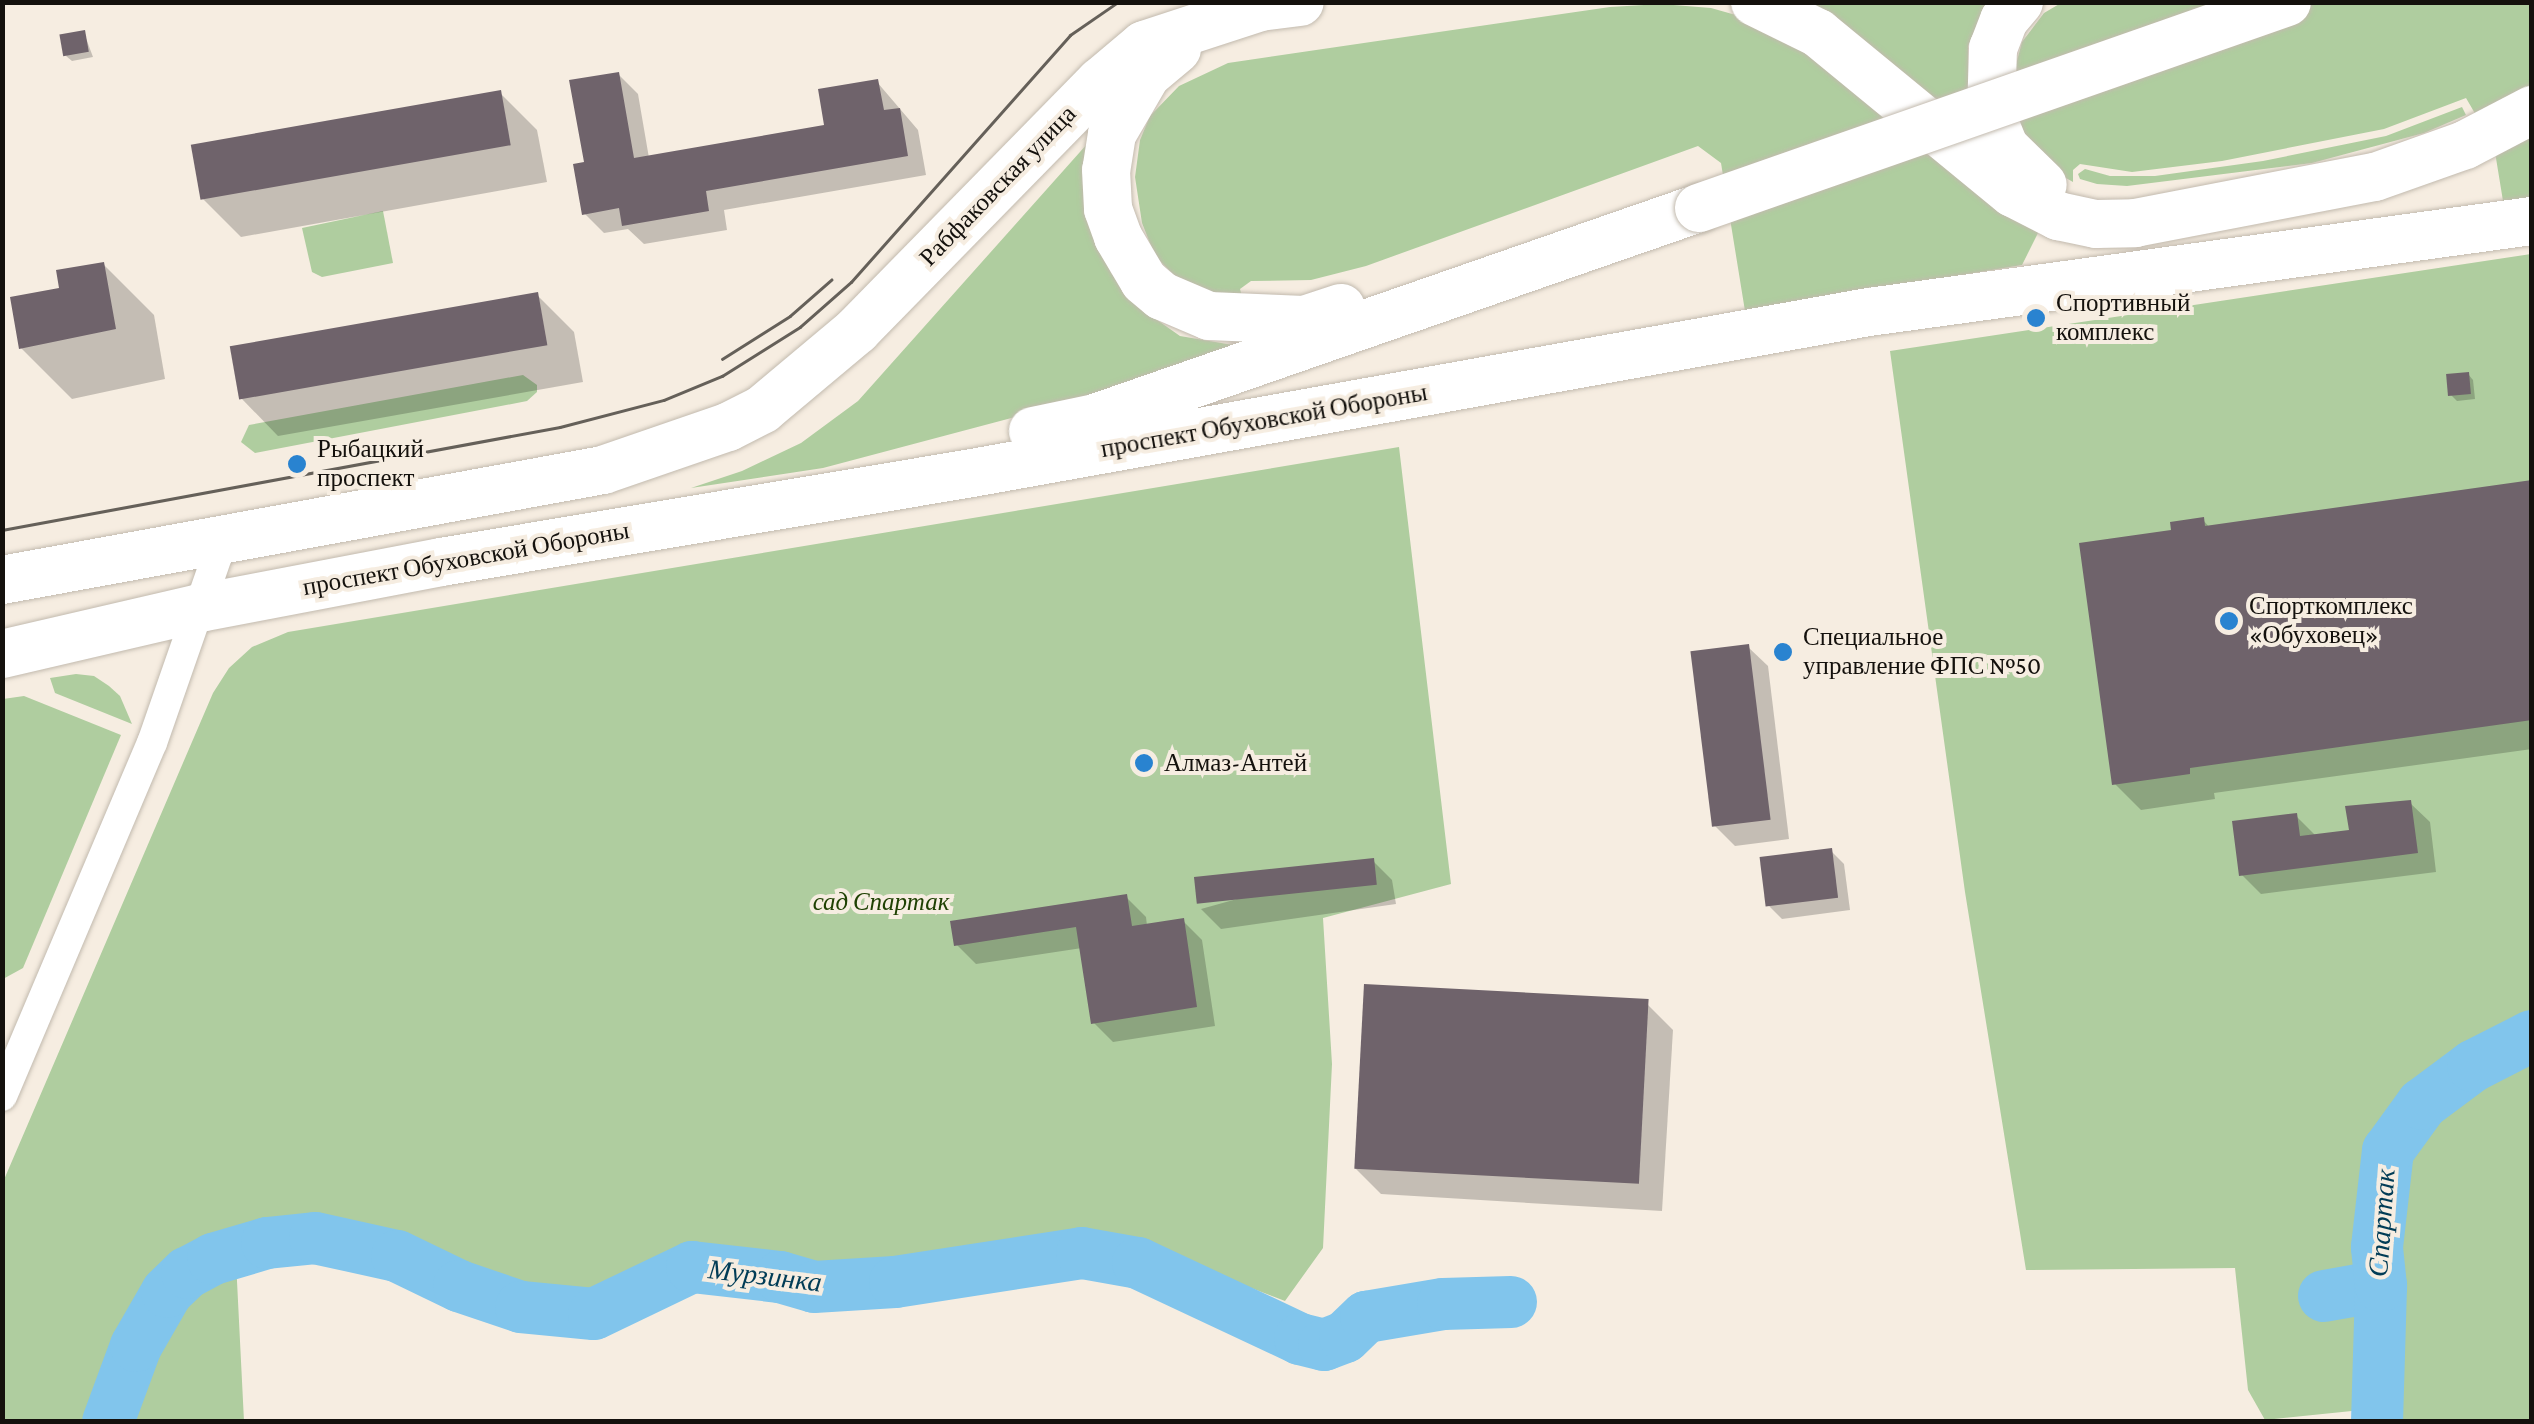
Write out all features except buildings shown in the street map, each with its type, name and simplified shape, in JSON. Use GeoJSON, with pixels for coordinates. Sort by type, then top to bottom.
{"type":"FeatureCollection","features":[{"type":"Feature","properties":{"kind":"main road"},"geometry":{"type":"LineString","coordinates":[[1755,2],[1818,32],[2013,193],[2036,206],[2096,224],[2135,223],[2172,212],[2329,189],[2465,145],[2532,110]]}},
{"type":"Feature","properties":{"kind":"main road"},"geometry":{"type":"LineString","coordinates":[[2019,2],[2004,20],[1989,64],[1991,114],[2004,148],[2027,174],[2054,192],[2083,201],[2172,212]]}},
{"type":"Feature","properties":{"kind":"main road"},"geometry":{"type":"LineString","coordinates":[[800,499],[967,445],[1095,418],[2287,2]]}},
{"type":"Feature","properties":{"kind":"main road"},"geometry":{"type":"LineString","coordinates":[[1280,5],[1173,51],[1147,74],[1112,134],[1106,170],[1108,209],[1118,237],[1144,281],[1162,296],[1208,316],[1304,320],[1435,280],[1508,274]]}},
{"type":"Feature","properties":{"kind":"main road","name":"Рабфаковская улица"},"geometry":{"type":"LineString","coordinates":[[224,536],[603,470],[728,428],[763,409],[858,330],[1100,82],[1144,45],[1280,5]]}},
{"type":"Feature","properties":{"kind":"main road","name":"проспект Обуховской Обороны"},"geometry":{"type":"LineString","coordinates":[[2,654],[200,608],[1869,312],[2532,221]]}},
{"type":"Feature","properties":{"kind":"main road"},"geometry":{"type":"LineString","coordinates":[[2,580],[224,536]]}},
{"type":"Feature","properties":{"kind":"street"},"geometry":{"type":"LineString","coordinates":[[2,1096],[152,744],[224,536]]}},
{"type":"Feature","properties":{"kind":"green space"},"geometry":{"type":"Polygon","coordinates":[[[1799,3],[1989,3],[1968,46],[1970,129],[1799,3]]]}},
{"type":"Feature","properties":{"kind":"green space"},"geometry":{"type":"Polygon","coordinates":[[[2061,3],[2531,3],[2531,202],[2503,201],[2494,146],[2466,98],[2384,129],[2222,161],[2132,172],[2080,164],[2073,170],[2073,182],[2050,169],[2017,128],[2014,72],[2022,42],[2044,13],[2061,3]]]}},
{"type":"Feature","properties":{"kind":"green space"},"geometry":{"type":"Polygon","coordinates":[[[1661,4],[1711,8],[1771,25],[2041,227],[2022,265],[1745,311],[1721,163],[1698,146],[1366,266],[1311,280],[1251,281],[1240,289],[1243,300],[1191,292],[1155,256],[1142,223],[1135,177],[1140,140],[1150,116],[1179,86],[1228,63],[1610,7],[1661,4]]]}},
{"type":"Feature","properties":{"kind":"green space"},"geometry":{"type":"Polygon","coordinates":[[[2462,107],[2466,115],[2424,133],[2312,163],[2127,186],[2097,184],[2080,179],[2078,174],[2085,169],[2110,176],[2155,176],[2263,161],[2386,136],[2462,107]]]}},
{"type":"Feature","properties":{"kind":"green space"},"geometry":{"type":"Polygon","coordinates":[[[1096,134],[1091,228],[1111,273],[1140,308],[1180,336],[1233,345],[1091,397],[823,468],[691,488],[742,471],[801,443],[858,401],[1096,134]]]}},
{"type":"Feature","properties":{"kind":"green space"},"geometry":{"type":"Polygon","coordinates":[[[383,211],[393,263],[322,277],[312,272],[302,228],[383,211]]]}},
{"type":"Feature","properties":{"kind":"green space","name":"Спорткомплекс «Обуховец»"},"geometry":{"type":"Polygon","coordinates":[[[2531,254],[2531,1421],[2382,1421],[2381,1408],[2265,1420],[2248,1390],[2235,1268],[2026,1270],[1965,892],[1890,351],[2531,254]]]}},
{"type":"Feature","properties":{"kind":"green space"},"geometry":{"type":"Polygon","coordinates":[[[523,375],[537,385],[537,392],[527,401],[255,453],[241,442],[249,425],[523,375]]]}},
{"type":"Feature","properties":{"kind":"green space","name":"сад Спартак"},"geometry":{"type":"Polygon","coordinates":[[[1399,447],[1451,884],[1323,918],[1332,1064],[1323,1248],[1285,1301],[1129,1241],[1094,1237],[1028,1240],[955,1258],[818,1276],[775,1262],[720,1254],[684,1258],[599,1301],[562,1305],[340,1229],[288,1226],[235,1241],[244,1421],[3,1422],[3,1182],[213,693],[229,668],[252,647],[288,632],[1399,447]]]}},
{"type":"Feature","properties":{"kind":"green space"},"geometry":{"type":"Polygon","coordinates":[[[94,676],[109,686],[120,696],[132,724],[55,693],[50,678],[94,676]]]}},
{"type":"Feature","properties":{"kind":"green space"},"geometry":{"type":"Polygon","coordinates":[[[24,696],[121,735],[23,968],[3,979],[3,699],[24,696]]]}},
{"type":"Feature","properties":{"kind":"waterway","name":"Спартак"},"geometry":{"type":"LineString","coordinates":[[2377,1422],[2381,1286],[2377,1247],[2388,1151],[2422,1104],[2473,1066],[2532,1036]]}},
{"type":"Feature","properties":{"kind":"waterway","name":"Мурзинка"},"geometry":{"type":"LineString","coordinates":[[108,1422],[136,1346],[167,1292],[187,1273],[213,1259],[267,1243],[315,1238],[397,1256],[459,1286],[521,1307],[594,1314],[692,1267],[780,1277],[814,1287],[895,1282],[1082,1253],[1138,1263],[1300,1339],[1324,1345],[1345,1337],[1366,1317],[1443,1304],[1511,1302]]}},
{"type":"Feature","properties":{"kind":"waterway","name":"Мурзинка"},"geometry":{"type":"LineString","coordinates":[[2324,1296],[2381,1286]]}},
{"type":"Feature","properties":{"kind":"tram line"},"geometry":{"type":"LineString","coordinates":[[2,530],[560,427],[664,400],[722,376],[800,327],[851,282],[1070,35],[1118,2]]}},
{"type":"Feature","properties":{"kind":"tram line"},"geometry":{"type":"LineString","coordinates":[[722,359],[790,316],[831,280]]}},
{"type":"Feature","properties":{"kind":"place","name":"Спортивный комплекс"},"geometry":{"type":"Point","coordinates":[2036,318]}},
{"type":"Feature","properties":{"kind":"place","name":"Рыбацкий проспект"},"geometry":{"type":"Point","coordinates":[297,464]}},
{"type":"Feature","properties":{"kind":"place","name":"Спорткомплекс «Обуховец»"},"geometry":{"type":"Point","coordinates":[2229,621]}},
{"type":"Feature","properties":{"kind":"place","name":"Специальное управление ФПС №50"},"geometry":{"type":"Point","coordinates":[1783,652]}},
{"type":"Feature","properties":{"kind":"place","name":"Алмаз-Антей"},"geometry":{"type":"Point","coordinates":[1144,763]}}]}
